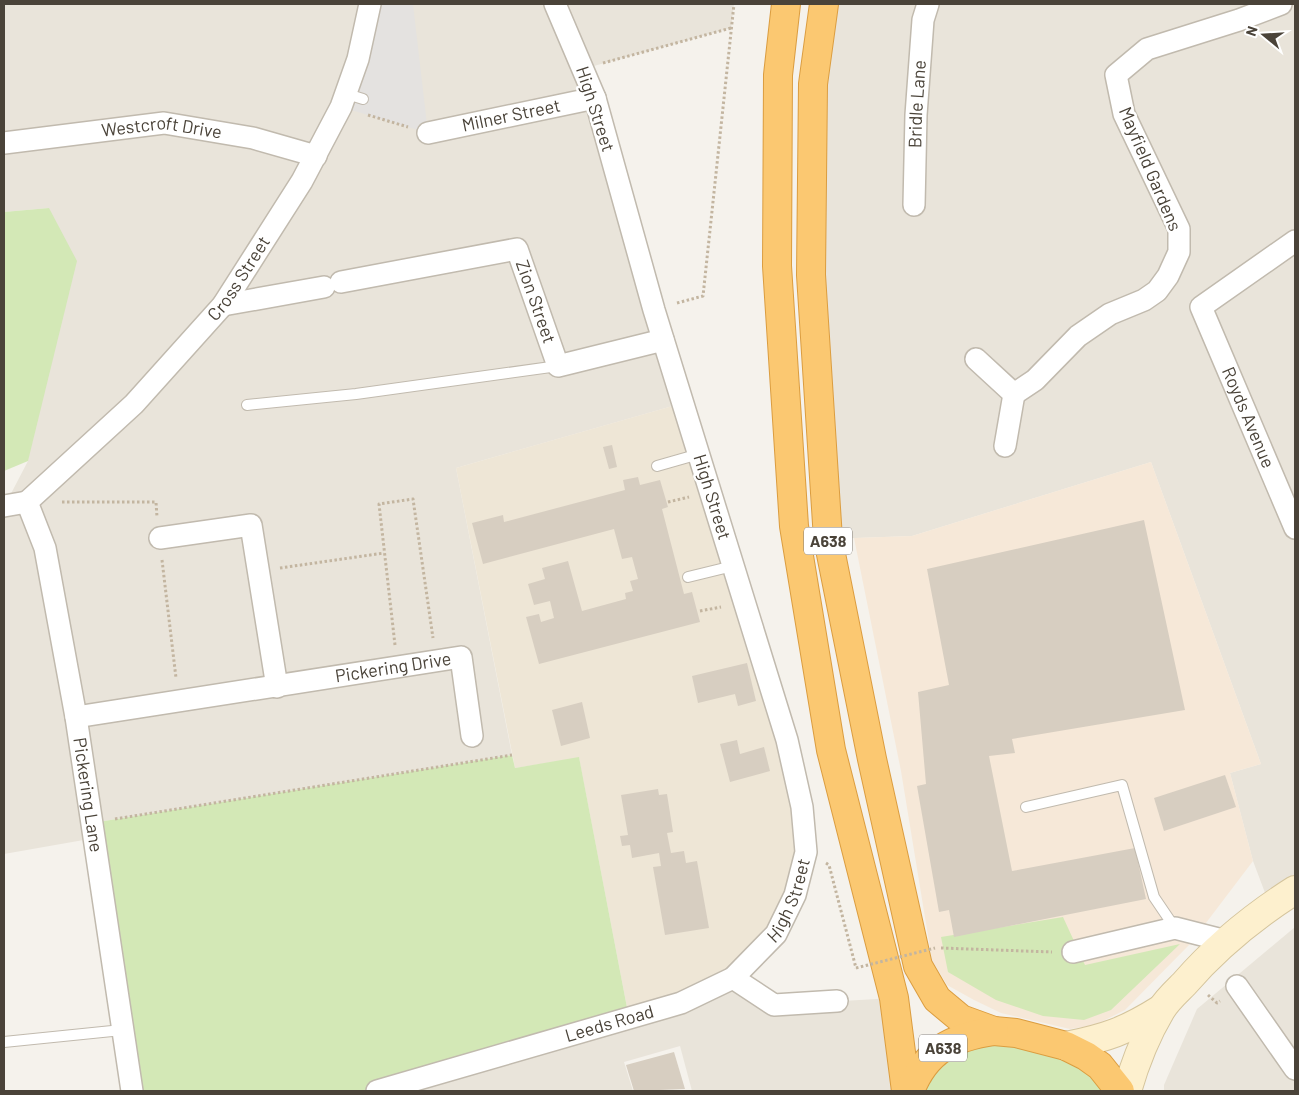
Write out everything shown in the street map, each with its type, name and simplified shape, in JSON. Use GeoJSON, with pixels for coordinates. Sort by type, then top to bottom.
{"type":"FeatureCollection","features":[{"type":"Feature","properties":{"kind":"highway","name":"A638"},"geometry":{"type":"LineString","coordinates":[[786,4],[778,75],[777,266],[794,526],[831,750],[894,998],[906,1091]]}},
{"type":"Feature","properties":{"kind":"highway","name":"A638"},"geometry":{"type":"LineString","coordinates":[[824,4],[813,84],[811,275],[828,539],[872,759],[918,966],[936,998],[961,1019],[994,1031]]}},
{"type":"Feature","properties":{"kind":"highway","name":"A638"},"geometry":{"type":"LineString","coordinates":[[910,1091],[916,1076],[928,1060],[945,1045],[967,1035],[994,1031],[1016,1033],[1066,1046],[1086,1056],[1100,1066],[1120,1091]]}},
{"type":"Feature","properties":{"kind":"main road"},"geometry":{"type":"LineString","coordinates":[[1127,1091],[1146,1037],[1162,1008],[1208,957],[1226,941],[1270,906],[1295,890]]}},
{"type":"Feature","properties":{"kind":"main road"},"geometry":{"type":"LineString","coordinates":[[1066,1046],[1104,1038],[1122,1031],[1162,1008]]}},
{"type":"Feature","properties":{"kind":"street","name":"High Street"},"geometry":{"type":"LineString","coordinates":[[555,4],[595,98],[654,310],[787,740],[802,807],[806,852],[795,895],[776,934],[733,978]]}},
{"type":"Feature","properties":{"kind":"street","name":"Bridle Lane"},"geometry":{"type":"LineString","coordinates":[[914,205],[916,115],[923,20],[928,4]]}},
{"type":"Feature","properties":{"kind":"street","name":"Mayfield Gardens"},"geometry":{"type":"LineString","coordinates":[[1014,394],[1035,380],[1078,336],[1110,314],[1144,300],[1157,291],[1168,276],[1179,252],[1179,229],[1124,114],[1116,75],[1147,49],[1236,12],[1281,4]]}},
{"type":"Feature","properties":{"kind":"street","name":"Cross Street"},"geometry":{"type":"LineString","coordinates":[[27,502],[134,404],[223,305],[350,100],[358,59],[372,16]]}},
{"type":"Feature","properties":{"kind":"street","name":"Milner Street"},"geometry":{"type":"LineString","coordinates":[[428,133],[595,98]]}},
{"type":"Feature","properties":{"kind":"street","name":"Westcroft Drive"},"geometry":{"type":"LineString","coordinates":[[4,143],[164,122],[253,138],[316,156]]}},
{"type":"Feature","properties":{"kind":"street","name":"Royds Avenue"},"geometry":{"type":"LineString","coordinates":[[1295,241],[1201,307],[1295,528]]}},
{"type":"Feature","properties":{"kind":"street","name":"Zion Street"},"geometry":{"type":"LineString","coordinates":[[223,305],[517,249],[558,366],[664,340]]}},
{"type":"Feature","properties":{"kind":"street"},"geometry":{"type":"LineString","coordinates":[[976,359],[1014,394],[1006,446]]}},
{"type":"Feature","properties":{"kind":"street"},"geometry":{"type":"LineString","coordinates":[[4,506],[27,502]]}},
{"type":"Feature","properties":{"kind":"street","name":"Pickering Lane"},"geometry":{"type":"LineString","coordinates":[[27,502],[45,548],[76,717],[132,1091]]}},
{"type":"Feature","properties":{"kind":"street"},"geometry":{"type":"LineString","coordinates":[[160,538],[251,525],[257,572],[277,687]]}},
{"type":"Feature","properties":{"kind":"street","name":"Pickering Drive"},"geometry":{"type":"LineString","coordinates":[[76,717],[398,669],[461,657],[472,736]]}},
{"type":"Feature","properties":{"kind":"street"},"geometry":{"type":"LineString","coordinates":[[1074,952],[1175,928],[1226,941]]}},
{"type":"Feature","properties":{"kind":"street"},"geometry":{"type":"LineString","coordinates":[[733,978],[774,1005],[837,1001]]}},
{"type":"Feature","properties":{"kind":"street","name":"Leeds Road"},"geometry":{"type":"LineString","coordinates":[[377,1091],[681,1003],[733,978]]}},
{"type":"Feature","properties":{"kind":"street"},"geometry":{"type":"LineString","coordinates":[[1237,986],[1295,1069]]}},
{"type":"Feature","properties":{"kind":"lane"},"geometry":{"type":"LineString","coordinates":[[247,405],[356,394],[558,366]]}},
{"type":"Feature","properties":{"kind":"lane"},"geometry":{"type":"LineString","coordinates":[[656,466],[699,454]]}},
{"type":"Feature","properties":{"kind":"lane"},"geometry":{"type":"LineString","coordinates":[[688,577],[733,566]]}},
{"type":"Feature","properties":{"kind":"lane"},"geometry":{"type":"LineString","coordinates":[[1026,807],[1122,786],[1154,897],[1175,928]]}},
{"type":"Feature","properties":{"kind":"lane"},"geometry":{"type":"LineString","coordinates":[[4,1042],[122,1030]]}},
{"type":"Feature","properties":{"kind":"path"},"geometry":{"type":"LineString","coordinates":[[654,310],[703,296],[734,4]]}},
{"type":"Feature","properties":{"kind":"path"},"geometry":{"type":"LineString","coordinates":[[583,68],[731,28]]}},
{"type":"Feature","properties":{"kind":"path"},"geometry":{"type":"LineString","coordinates":[[350,100],[428,133]]}},
{"type":"Feature","properties":{"kind":"path"},"geometry":{"type":"LineString","coordinates":[[398,669],[379,504],[413,500],[436,661]]}},
{"type":"Feature","properties":{"kind":"path"},"geometry":{"type":"LineString","coordinates":[[27,502],[156,502],[179,702]]}},
{"type":"Feature","properties":{"kind":"path"},"geometry":{"type":"LineString","coordinates":[[257,572],[384,553]]}},
{"type":"Feature","properties":{"kind":"path"},"geometry":{"type":"LineString","coordinates":[[92,823],[512,755]]}},
{"type":"Feature","properties":{"kind":"path"},"geometry":{"type":"LineString","coordinates":[[829,865],[856,968],[935,948],[1074,952]]}},
{"type":"Feature","properties":{"kind":"shaded area"},"geometry":{"type":"Polygon","coordinates":[[[4,4],[734,4],[731,28],[583,69],[683,403],[456,468],[512,755],[92,823],[95,838],[4,854],[4,507],[28,461],[49,208],[4,212],[4,4]]]}},
{"type":"Feature","properties":{"kind":"shaded area"},"geometry":{"type":"Polygon","coordinates":[[[370,4],[413,4],[428,133],[341,107],[370,4]]]}},
{"type":"Feature","properties":{"kind":"shaded area"},"geometry":{"type":"Polygon","coordinates":[[[824,4],[1295,4],[1295,890],[1270,906],[1253,861],[1230,773],[1261,764],[1151,462],[912,536],[828,539],[813,84],[824,4]]]}},
{"type":"Feature","properties":{"kind":"shaded area"},"geometry":{"type":"Polygon","coordinates":[[[683,403],[802,807],[795,895],[733,978],[629,1018],[579,758],[515,768],[456,468],[683,403]]]}},
{"type":"Feature","properties":{"kind":"shaded area"},"geometry":{"type":"Polygon","coordinates":[[[1151,462],[1261,764],[1230,773],[1253,861],[1190,944],[1125,1010],[1095,1025],[1070,1029],[1001,1013],[974,1000],[947,985],[932,960],[901,771],[854,538],[912,536],[1151,462]]]}},
{"type":"Feature","properties":{"kind":"shaded area"},"geometry":{"type":"Polygon","coordinates":[[[1295,927],[1295,1091],[1164,1091],[1164,1085],[1197,1009],[1295,927]]]}},
{"type":"Feature","properties":{"kind":"shaded area"},"geometry":{"type":"Polygon","coordinates":[[[733,978],[774,1005],[894,998],[906,1091],[692,1091],[680,1046],[624,1062],[633,1091],[377,1091],[733,978]]]}},
{"type":"Feature","properties":{"kind":"green space"},"geometry":{"type":"Polygon","coordinates":[[[49,208],[77,261],[28,461],[4,471],[4,212],[49,208]]]}},
{"type":"Feature","properties":{"kind":"green space"},"geometry":{"type":"Polygon","coordinates":[[[512,755],[515,768],[579,757],[629,1018],[377,1091],[132,1091],[92,823],[512,755]]]}},
{"type":"Feature","properties":{"kind":"green space"},"geometry":{"type":"Polygon","coordinates":[[[1063,917],[1085,965],[1180,944],[1111,1010],[1084,1020],[1043,1016],[996,1000],[948,972],[941,937],[1063,917]]]}},
{"type":"Feature","properties":{"kind":"green space"},"geometry":{"type":"Polygon","coordinates":[[[967,1035],[1066,1046],[1120,1091],[910,1091],[967,1035]]]}},
{"type":"Feature","properties":{"kind":"building"},"geometry":{"type":"Polygon","coordinates":[[[612,445],[617,467],[609,469],[603,447],[612,445]]]}},
{"type":"Feature","properties":{"kind":"building"},"geometry":{"type":"Polygon","coordinates":[[[638,477],[640,485],[660,480],[668,507],[662,509],[684,594],[692,592],[700,622],[539,664],[526,617],[539,614],[541,622],[554,618],[550,601],[534,605],[528,584],[545,579],[542,568],[568,561],[582,611],[626,599],[625,593],[633,591],[630,581],[638,579],[632,557],[622,559],[614,529],[483,564],[472,523],[503,515],[504,522],[625,490],[623,480],[638,477]]]}},
{"type":"Feature","properties":{"kind":"building"},"geometry":{"type":"Polygon","coordinates":[[[1144,520],[1185,710],[1012,739],[1015,753],[989,756],[1012,871],[1135,848],[1146,899],[954,937],[949,910],[939,912],[917,786],[926,784],[918,692],[949,685],[927,569],[1144,520]]]}},
{"type":"Feature","properties":{"kind":"building"},"geometry":{"type":"Polygon","coordinates":[[[747,663],[756,701],[738,706],[735,694],[698,703],[692,676],[747,663]]]}},
{"type":"Feature","properties":{"kind":"building"},"geometry":{"type":"Polygon","coordinates":[[[582,702],[590,738],[561,746],[552,710],[582,702]]]}},
{"type":"Feature","properties":{"kind":"building"},"geometry":{"type":"Polygon","coordinates":[[[737,740],[740,754],[764,747],[770,771],[730,782],[720,744],[737,740]]]}},
{"type":"Feature","properties":{"kind":"building"},"geometry":{"type":"Polygon","coordinates":[[[1225,775],[1236,807],[1164,831],[1154,798],[1225,775]]]}},
{"type":"Feature","properties":{"kind":"building"},"geometry":{"type":"Polygon","coordinates":[[[658,789],[659,795],[667,794],[673,832],[667,833],[671,853],[684,851],[686,863],[697,861],[709,928],[665,935],[653,867],[661,866],[659,853],[632,858],[630,845],[622,846],[620,836],[628,835],[621,795],[658,789]]]}},
{"type":"Feature","properties":{"kind":"building"},"geometry":{"type":"Polygon","coordinates":[[[674,1052],[685,1089],[634,1091],[626,1065],[674,1052]]]}}]}
